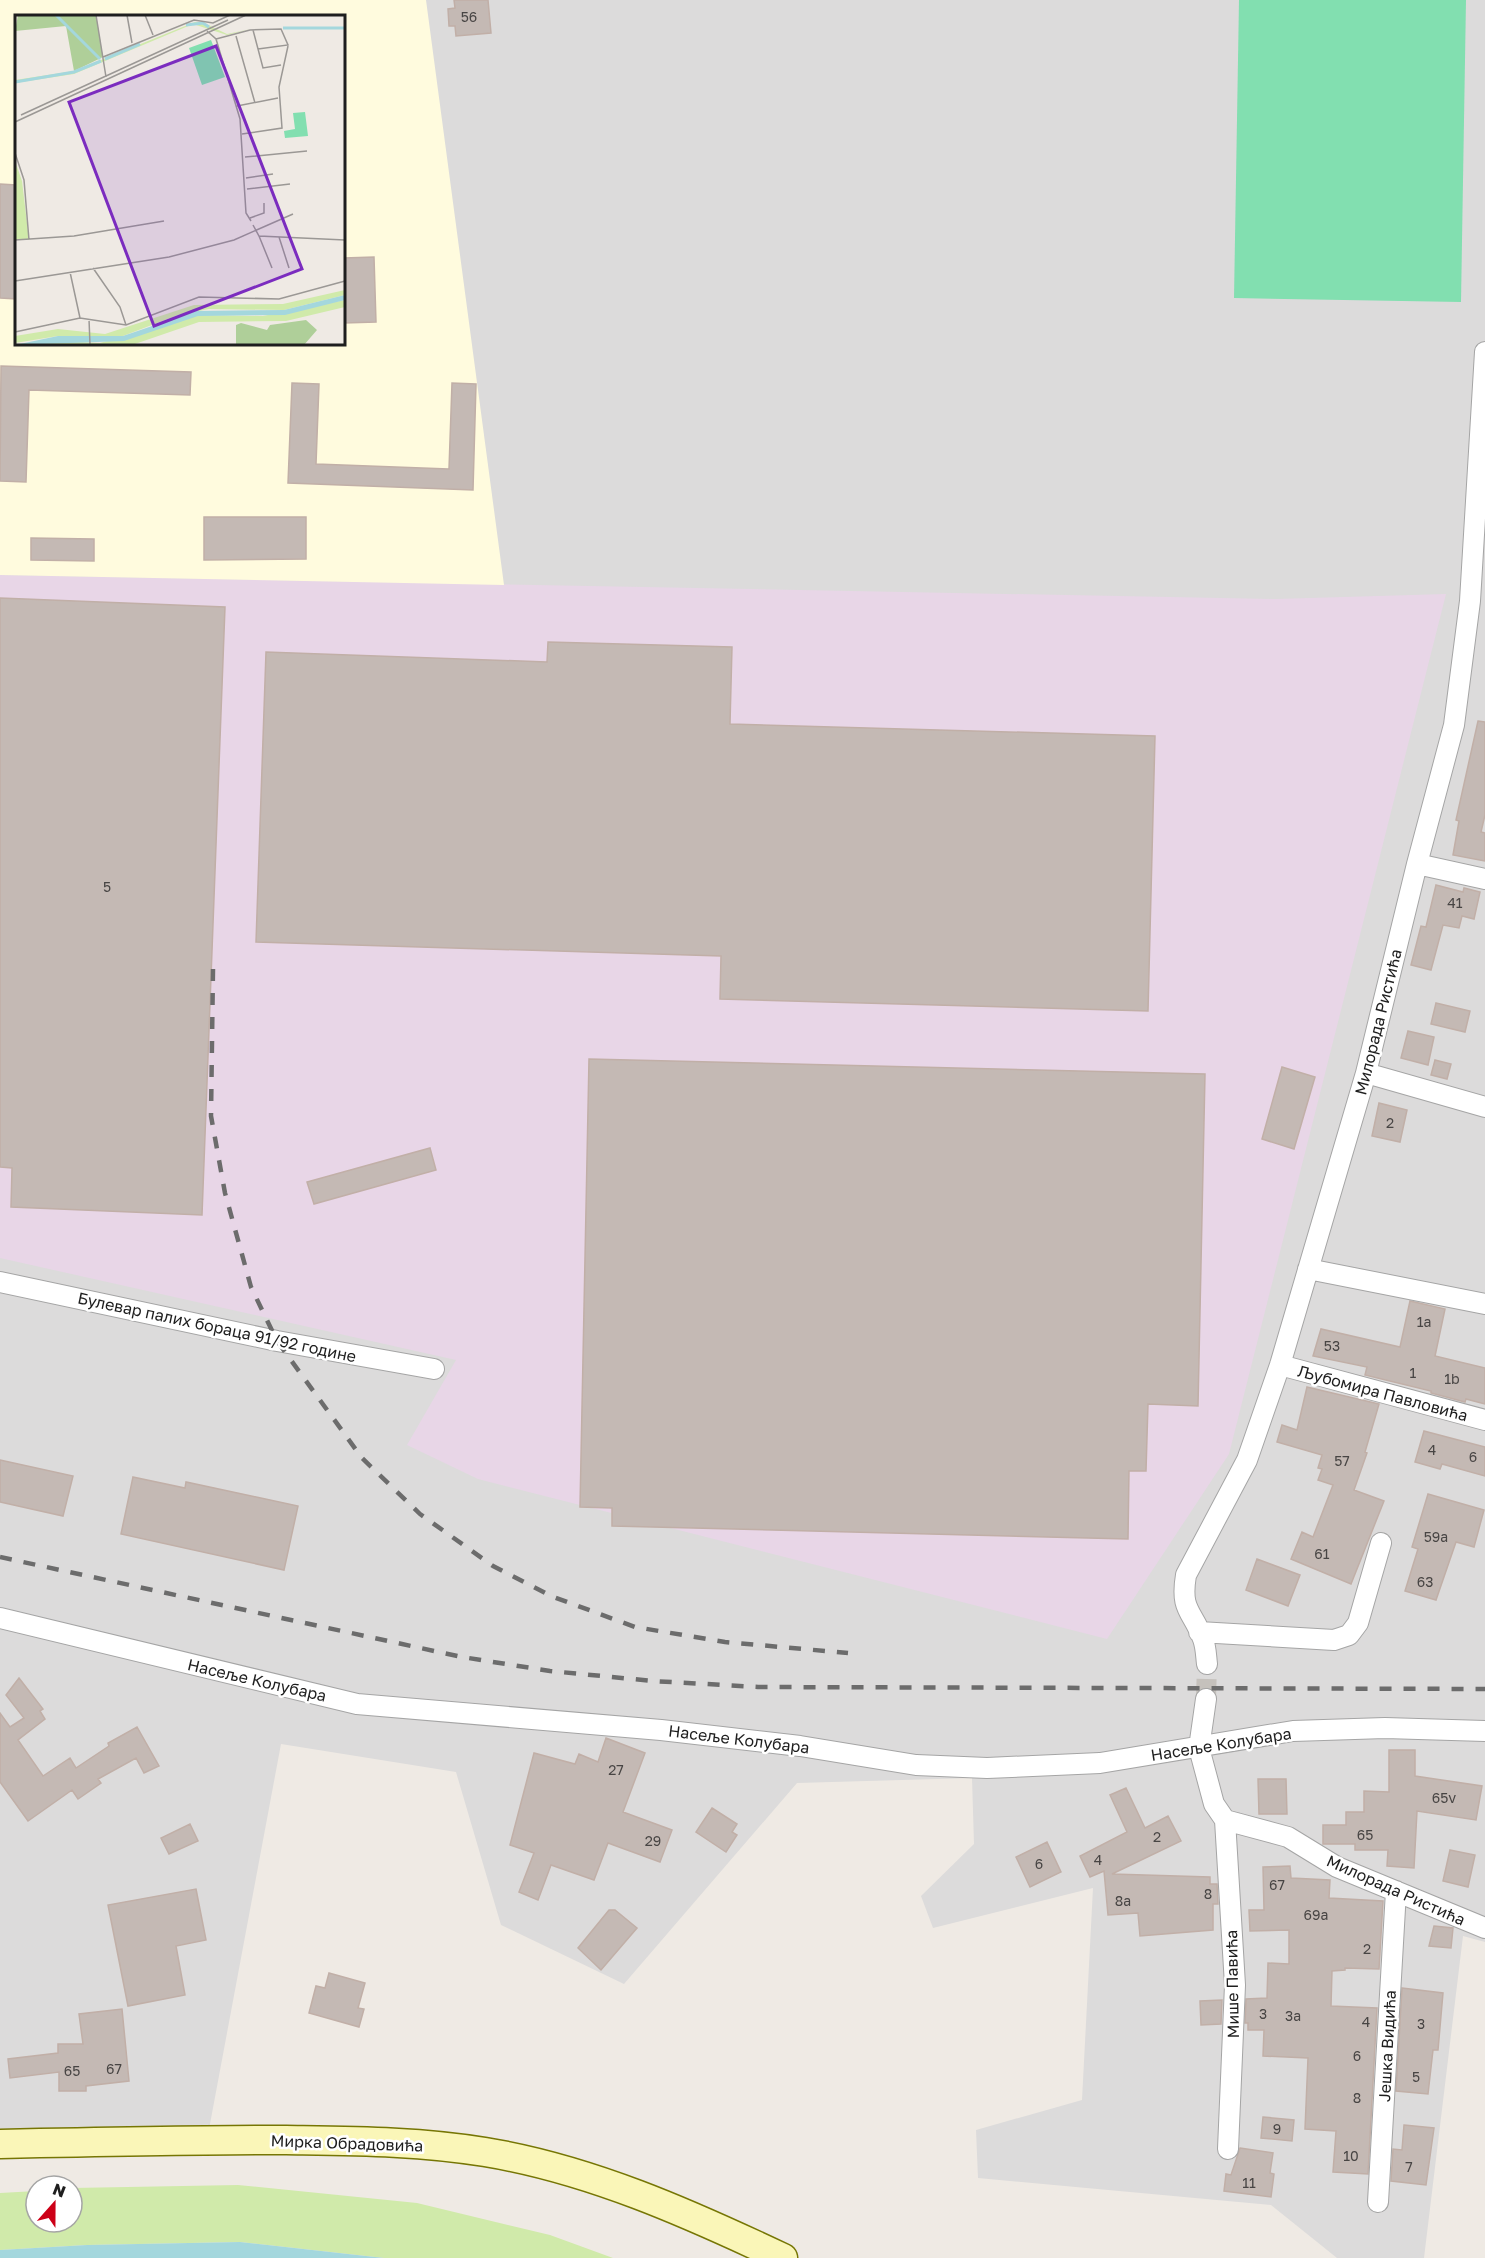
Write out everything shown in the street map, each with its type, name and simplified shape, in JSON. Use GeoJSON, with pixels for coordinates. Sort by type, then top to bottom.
{"type":"FeatureCollection","features":[{"type":"Feature","properties":{"kind":"street","name":"Милорада Ристића"},"geometry":{"type":"LineString","coordinates":[[1207,1664],[1203,1640],[1185,1602],[1186,1575],[1246,1460],[1280,1365],[1366,1073],[1454,725],[1478,602],[1485,352]]}},
{"type":"Feature","properties":{"kind":"street"},"geometry":{"type":"LineString","coordinates":[[1417,864],[1485,879]]}},
{"type":"Feature","properties":{"kind":"street"},"geometry":{"type":"LineString","coordinates":[[1366,1073],[1485,1107]]}},
{"type":"Feature","properties":{"kind":"street"},"geometry":{"type":"LineString","coordinates":[[1308,1269],[1485,1304]]}},
{"type":"Feature","properties":{"kind":"street","name":"Булевар палих бораца 91/92 године"},"geometry":{"type":"LineString","coordinates":[[0,1282],[277,1341],[434,1369]]}},
{"type":"Feature","properties":{"kind":"street","name":"Љубомира Павловића"},"geometry":{"type":"LineString","coordinates":[[1280,1365],[1485,1420]]}},
{"type":"Feature","properties":{"kind":"street"},"geometry":{"type":"LineString","coordinates":[[1199,1632],[1334,1640],[1349,1635],[1358,1623],[1381,1543]]}},
{"type":"Feature","properties":{"kind":"street","name":"Насеље Колубара"},"geometry":{"type":"LineString","coordinates":[[0,1618],[357,1704],[661,1730],[800,1746],[916,1765],[987,1768],[1100,1763],[1293,1731],[1385,1728],[1485,1731]]}},
{"type":"Feature","properties":{"kind":"street"},"geometry":{"type":"LineString","coordinates":[[1206,1699],[1199,1748],[1214,1804],[1225,1820]]}},
{"type":"Feature","properties":{"kind":"street","name":"Милорада Ристића"},"geometry":{"type":"LineString","coordinates":[[1225,1820],[1288,1837],[1337,1867],[1485,1928]]}},
{"type":"Feature","properties":{"kind":"street","name":"Мише Павића"},"geometry":{"type":"LineString","coordinates":[[1225,1820],[1235,1985],[1228,2149]]}},
{"type":"Feature","properties":{"kind":"street","name":"Јешка Видића"},"geometry":{"type":"LineString","coordinates":[[1378,2202],[1396,1891]]}},
{"type":"Feature","properties":{"kind":"street","name":"Мирка Обрадовића"},"geometry":{"type":"LineString","coordinates":[[0,2144],[207,2140],[384,2141],[485,2152],[584,2176],[701,2219],[783,2258]]}},
{"type":"Feature","properties":{"kind":"shaded area"},"geometry":{"type":"Polygon","coordinates":[[[0,0],[1485,0],[1485,1942],[1463,1936],[1424,2258],[1337,2258],[1271,2205],[978,2178],[976,2130],[1082,2100],[1093,1888],[933,1928],[921,1896],[974,1844],[972,1778],[797,1783],[624,1984],[501,1925],[456,1772],[281,1744],[207,2140],[0,2144],[0,0]]]}},
{"type":"Feature","properties":{"kind":"shaded area"},"geometry":{"type":"Polygon","coordinates":[[[0,0],[426,0],[504,585],[0,575],[0,0]]]}},
{"type":"Feature","properties":{"kind":"shaded area"},"geometry":{"type":"Polygon","coordinates":[[[0,575],[1276,599],[1446,594],[1229,1454],[1107,1639],[478,1479],[407,1445],[456,1360],[0,1258],[0,575]]]}},
{"type":"Feature","properties":{"kind":"green space"},"geometry":{"type":"Polygon","coordinates":[[[1239,0],[1466,0],[1461,302],[1234,298],[1239,0]]]}},
{"type":"Feature","properties":{"kind":"green space"},"geometry":{"type":"Polygon","coordinates":[[[238,2185],[417,2203],[550,2235],[613,2258],[384,2258],[240,2242],[87,2245],[0,2250],[0,2193],[24,2192],[24,2234],[84,2234],[84,2188],[238,2185]]]}},
{"type":"Feature","properties":{"kind":"water"},"geometry":{"type":"Polygon","coordinates":[[[240,2242],[384,2258],[0,2258],[0,2250],[87,2245],[240,2242]]]}},
{"type":"Feature","properties":{"kind":"building"},"geometry":{"type":"Polygon","coordinates":[[[454,0],[488,0],[491,33],[456,36],[455,26],[449,26],[448,9],[455,8],[454,0]]]}},
{"type":"Feature","properties":{"kind":"building"},"geometry":{"type":"Polygon","coordinates":[[[0,184],[15,185],[15,299],[0,298],[0,184]]]}},
{"type":"Feature","properties":{"kind":"building"},"geometry":{"type":"Polygon","coordinates":[[[374,257],[376,322],[345,323],[345,258],[374,257]]]}},
{"type":"Feature","properties":{"kind":"building"},"geometry":{"type":"Polygon","coordinates":[[[1,366],[191,372],[190,395],[29,390],[26,482],[0,481],[1,366]]]}},
{"type":"Feature","properties":{"kind":"building"},"geometry":{"type":"Polygon","coordinates":[[[292,383],[319,384],[316,464],[449,469],[452,383],[476,384],[473,490],[288,483],[292,383]]]}},
{"type":"Feature","properties":{"kind":"building"},"geometry":{"type":"Polygon","coordinates":[[[204,517],[306,517],[306,559],[204,560],[204,517]]]}},
{"type":"Feature","properties":{"kind":"building"},"geometry":{"type":"Polygon","coordinates":[[[31,538],[94,539],[94,561],[31,560],[31,538]]]}},
{"type":"Feature","properties":{"kind":"building"},"geometry":{"type":"Polygon","coordinates":[[[0,598],[225,607],[202,1215],[11,1207],[12,1168],[0,1167],[0,598]]]}},
{"type":"Feature","properties":{"kind":"building"},"geometry":{"type":"Polygon","coordinates":[[[548,642],[732,647],[730,724],[1155,736],[1148,1011],[720,999],[721,956],[256,942],[266,652],[547,662],[548,642]]]}},
{"type":"Feature","properties":{"kind":"building"},"geometry":{"type":"Polygon","coordinates":[[[1478,721],[1485,722],[1485,815],[1481,832],[1485,833],[1485,861],[1453,855],[1459,821],[1456,820],[1478,721]]]}},
{"type":"Feature","properties":{"kind":"building"},"geometry":{"type":"Polygon","coordinates":[[[1436,885],[1463,892],[1464,888],[1480,892],[1474,919],[1462,916],[1459,928],[1443,925],[1431,970],[1411,965],[1421,926],[1426,927],[1436,885]]]}},
{"type":"Feature","properties":{"kind":"building"},"geometry":{"type":"Polygon","coordinates":[[[1436,1003],[1470,1011],[1465,1032],[1431,1024],[1436,1003]]]}},
{"type":"Feature","properties":{"kind":"building"},"geometry":{"type":"Polygon","coordinates":[[[1408,1031],[1434,1037],[1428,1065],[1401,1058],[1408,1031]]]}},
{"type":"Feature","properties":{"kind":"building"},"geometry":{"type":"Polygon","coordinates":[[[589,1059],[1205,1074],[1198,1406],[1148,1404],[1146,1471],[1129,1471],[1128,1539],[612,1526],[612,1508],[580,1507],[589,1059]]]}},
{"type":"Feature","properties":{"kind":"building"},"geometry":{"type":"Polygon","coordinates":[[[1435,1060],[1451,1064],[1447,1079],[1431,1075],[1435,1060]]]}},
{"type":"Feature","properties":{"kind":"building"},"geometry":{"type":"Polygon","coordinates":[[[1282,1067],[1315,1077],[1294,1149],[1262,1139],[1282,1067]]]}},
{"type":"Feature","properties":{"kind":"building"},"geometry":{"type":"Polygon","coordinates":[[[1379,1103],[1407,1110],[1400,1142],[1372,1136],[1379,1103]]]}},
{"type":"Feature","properties":{"kind":"building"},"geometry":{"type":"Polygon","coordinates":[[[430,1148],[436,1170],[314,1204],[307,1182],[430,1148]]]}},
{"type":"Feature","properties":{"kind":"building"},"geometry":{"type":"Polygon","coordinates":[[[1410,1301],[1445,1309],[1435,1356],[1485,1368],[1485,1404],[1466,1399],[1465,1402],[1365,1375],[1367,1367],[1313,1356],[1321,1329],[1400,1347],[1410,1301]]]}},
{"type":"Feature","properties":{"kind":"building"},"geometry":{"type":"Polygon","coordinates":[[[1307,1387],[1379,1404],[1365,1452],[1367,1453],[1354,1490],[1384,1501],[1351,1584],[1291,1559],[1302,1532],[1313,1537],[1333,1485],[1318,1480],[1322,1469],[1318,1468],[1322,1455],[1277,1442],[1282,1425],[1297,1430],[1307,1387]]]}},
{"type":"Feature","properties":{"kind":"building"},"geometry":{"type":"Polygon","coordinates":[[[1424,1431],[1485,1447],[1485,1476],[1442,1464],[1440,1469],[1415,1462],[1424,1431]]]}},
{"type":"Feature","properties":{"kind":"building"},"geometry":{"type":"Polygon","coordinates":[[[0,1460],[73,1476],[63,1516],[0,1502],[0,1460]]]}},
{"type":"Feature","properties":{"kind":"building"},"geometry":{"type":"Polygon","coordinates":[[[133,1477],[185,1488],[186,1482],[298,1506],[284,1570],[121,1534],[133,1477]]]}},
{"type":"Feature","properties":{"kind":"building"},"geometry":{"type":"Polygon","coordinates":[[[1428,1494],[1484,1510],[1474,1547],[1456,1542],[1436,1600],[1405,1591],[1418,1549],[1412,1547],[1428,1494]]]}},
{"type":"Feature","properties":{"kind":"building"},"geometry":{"type":"Polygon","coordinates":[[[1257,1559],[1300,1575],[1288,1606],[1246,1590],[1257,1559]]]}},
{"type":"Feature","properties":{"kind":"building"},"geometry":{"type":"Polygon","coordinates":[[[19,1678],[43,1709],[40,1711],[45,1719],[18,1740],[43,1776],[70,1758],[76,1768],[109,1746],[108,1743],[137,1727],[159,1766],[144,1773],[136,1758],[98,1779],[101,1783],[78,1799],[72,1790],[28,1821],[0,1782],[0,1713],[10,1727],[24,1718],[6,1695],[19,1678]]]}},
{"type":"Feature","properties":{"kind":"building"},"geometry":{"type":"Polygon","coordinates":[[[606,1738],[645,1753],[623,1812],[672,1830],[660,1862],[608,1843],[594,1880],[551,1865],[538,1900],[519,1892],[534,1853],[510,1845],[534,1753],[575,1764],[579,1754],[598,1762],[606,1738]]]}},
{"type":"Feature","properties":{"kind":"building"},"geometry":{"type":"Polygon","coordinates":[[[1389,1750],[1415,1750],[1415,1776],[1482,1786],[1476,1820],[1417,1811],[1414,1868],[1387,1866],[1388,1850],[1355,1850],[1355,1844],[1323,1844],[1323,1825],[1346,1825],[1346,1812],[1364,1812],[1364,1791],[1389,1792],[1389,1750]]]}},
{"type":"Feature","properties":{"kind":"building"},"geometry":{"type":"Polygon","coordinates":[[[1258,1779],[1286,1779],[1287,1814],[1259,1814],[1258,1779]]]}},
{"type":"Feature","properties":{"kind":"building"},"geometry":{"type":"Polygon","coordinates":[[[1126,1788],[1145,1828],[1168,1816],[1181,1841],[1112,1874],[1210,1877],[1210,1884],[1217,1884],[1218,1904],[1213,1904],[1213,1930],[1140,1936],[1138,1913],[1108,1915],[1104,1871],[1090,1877],[1080,1856],[1127,1832],[1110,1795],[1126,1788]]]}},
{"type":"Feature","properties":{"kind":"building"},"geometry":{"type":"Polygon","coordinates":[[[712,1808],[737,1824],[732,1832],[737,1835],[726,1852],[696,1832],[712,1808]]]}},
{"type":"Feature","properties":{"kind":"building"},"geometry":{"type":"Polygon","coordinates":[[[190,1824],[198,1841],[169,1854],[161,1838],[190,1824]]]}},
{"type":"Feature","properties":{"kind":"building"},"geometry":{"type":"Polygon","coordinates":[[[1047,1842],[1061,1872],[1030,1887],[1016,1857],[1047,1842]]]}},
{"type":"Feature","properties":{"kind":"building"},"geometry":{"type":"Polygon","coordinates":[[[1450,1850],[1475,1855],[1468,1887],[1443,1881],[1450,1850]]]}},
{"type":"Feature","properties":{"kind":"building"},"geometry":{"type":"Polygon","coordinates":[[[1290,1866],[1291,1878],[1330,1880],[1329,1898],[1383,1901],[1379,1969],[1345,1968],[1345,1970],[1332,1971],[1331,2006],[1377,2008],[1368,2174],[1333,2172],[1336,2131],[1305,2129],[1308,2058],[1263,2056],[1264,2030],[1248,2030],[1248,2023],[1245,2023],[1246,1999],[1267,1998],[1268,1963],[1289,1964],[1289,1930],[1250,1931],[1249,1910],[1264,1910],[1263,1867],[1290,1866]]]}},
{"type":"Feature","properties":{"kind":"building"},"geometry":{"type":"Polygon","coordinates":[[[196,1889],[206,1940],[176,1946],[185,1995],[128,2006],[108,1905],[196,1889]]]}},
{"type":"Feature","properties":{"kind":"building"},"geometry":{"type":"Polygon","coordinates":[[[609,1910],[615,1910],[637,1928],[601,1970],[578,1948],[609,1910]]]}},
{"type":"Feature","properties":{"kind":"building"},"geometry":{"type":"Polygon","coordinates":[[[1434,1926],[1453,1928],[1451,1948],[1429,1946],[1434,1926]]]}},
{"type":"Feature","properties":{"kind":"building"},"geometry":{"type":"Polygon","coordinates":[[[329,1973],[365,1983],[358,2008],[364,2009],[359,2027],[309,2013],[316,1986],[325,1988],[329,1973]]]}},
{"type":"Feature","properties":{"kind":"building"},"geometry":{"type":"Polygon","coordinates":[[[1402,1988],[1443,1993],[1438,2050],[1433,2050],[1428,2094],[1396,2091],[1402,1988]]]}},
{"type":"Feature","properties":{"kind":"building"},"geometry":{"type":"Polygon","coordinates":[[[1222,2000],[1221,2024],[1201,2025],[1200,2001],[1222,2000]]]}},
{"type":"Feature","properties":{"kind":"building"},"geometry":{"type":"Polygon","coordinates":[[[122,2009],[129,2081],[86,2086],[86,2091],[59,2091],[59,2072],[10,2078],[8,2059],[58,2053],[58,2044],[83,2044],[79,2014],[122,2009]]]}},
{"type":"Feature","properties":{"kind":"building"},"geometry":{"type":"Polygon","coordinates":[[[1263,2117],[1294,2120],[1292,2141],[1261,2138],[1263,2117]]]}},
{"type":"Feature","properties":{"kind":"building"},"geometry":{"type":"Polygon","coordinates":[[[1404,2125],[1434,2128],[1426,2185],[1391,2181],[1393,2149],[1402,2150],[1404,2125]]]}},
{"type":"Feature","properties":{"kind":"building"},"geometry":{"type":"Polygon","coordinates":[[[1240,2148],[1273,2153],[1270,2173],[1274,2174],[1271,2197],[1224,2191],[1226,2174],[1231,2175],[1240,2148]]]}},
{"type":"Feature","properties":{"kind":"tunnel"},"geometry":{"type":"LineString","coordinates":[[1206,1699],[1207,1664]]}},
{"type":"Feature","properties":{"kind":"railway"},"geometry":{"type":"LineString","coordinates":[[213,969],[211,1116],[225,1193],[251,1287],[277,1341],[362,1458],[420,1514],[493,1566],[551,1596],[635,1627],[725,1642],[848,1653]]}},
{"type":"Feature","properties":{"kind":"railway"},"geometry":{"type":"LineString","coordinates":[[0,1557],[462,1657],[550,1671],[653,1681],[758,1687],[1485,1689]]}}]}
